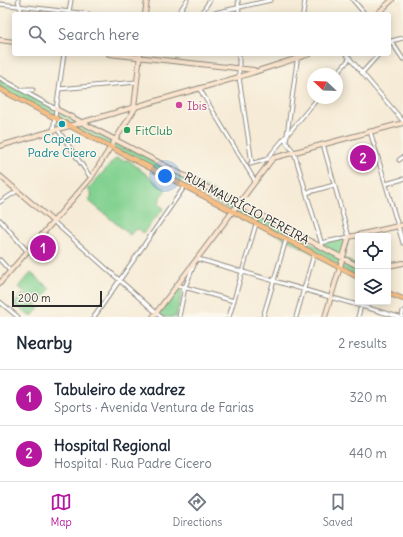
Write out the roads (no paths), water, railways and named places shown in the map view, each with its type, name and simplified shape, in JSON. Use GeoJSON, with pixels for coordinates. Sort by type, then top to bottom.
{"type":"FeatureCollection","features":[{"type":"Feature","properties":{"kind":"main road","name":"RUA MAURÍCIO PEREIRA"},"geometry":{"type":"LineString","coordinates":[[0,89],[355,276]]}},
{"type":"Feature","properties":{"kind":"main road"},"geometry":{"type":"LineString","coordinates":[[391,294],[403,299]]}},
{"type":"Feature","properties":{"kind":"street"},"geometry":{"type":"LineString","coordinates":[[18,0],[22,12]]}},
{"type":"Feature","properties":{"kind":"street"},"geometry":{"type":"LineString","coordinates":[[69,12],[71,0]]}},
{"type":"Feature","properties":{"kind":"street"},"geometry":{"type":"LineString","coordinates":[[145,12],[146,0]]}},
{"type":"Feature","properties":{"kind":"street"},"geometry":{"type":"LineString","coordinates":[[179,12],[187,0]]}},
{"type":"Feature","properties":{"kind":"street"},"geometry":{"type":"LineString","coordinates":[[201,12],[210,0]]}},
{"type":"Feature","properties":{"kind":"street"},"geometry":{"type":"LineString","coordinates":[[238,0],[239,12]]}},
{"type":"Feature","properties":{"kind":"street"},"geometry":{"type":"LineString","coordinates":[[220,12],[271,0]]}},
{"type":"Feature","properties":{"kind":"street"},"geometry":{"type":"LineString","coordinates":[[303,12],[305,0]]}},
{"type":"Feature","properties":{"kind":"street"},"geometry":{"type":"LineString","coordinates":[[353,0],[363,12]]}},
{"type":"Feature","properties":{"kind":"street"},"geometry":{"type":"LineString","coordinates":[[379,12],[392,0]]}},
{"type":"Feature","properties":{"kind":"street"},"geometry":{"type":"LineString","coordinates":[[0,4],[62,12]]}},
{"type":"Feature","properties":{"kind":"street"},"geometry":{"type":"LineString","coordinates":[[391,42],[403,38]]}},
{"type":"Feature","properties":{"kind":"street"},"geometry":{"type":"LineString","coordinates":[[0,40],[12,42]]}},
{"type":"Feature","properties":{"kind":"street"},"geometry":{"type":"LineString","coordinates":[[391,43],[403,59]]}},
{"type":"Feature","properties":{"kind":"street"},"geometry":{"type":"LineString","coordinates":[[53,131],[64,56]]}},
{"type":"Feature","properties":{"kind":"street"},"geometry":{"type":"LineString","coordinates":[[0,283],[91,178],[129,118],[135,107],[140,56],[257,70]]}},
{"type":"Feature","properties":{"kind":"street"},"geometry":{"type":"LineString","coordinates":[[239,56],[239,77],[252,163]]}},
{"type":"Feature","properties":{"kind":"street"},"geometry":{"type":"LineString","coordinates":[[0,146],[239,77],[297,56],[286,140],[287,144],[294,152],[323,249]]}},
{"type":"Feature","properties":{"kind":"street"},"geometry":{"type":"LineString","coordinates":[[362,73],[377,56]]}},
{"type":"Feature","properties":{"kind":"street"},"geometry":{"type":"LineString","coordinates":[[247,166],[252,163],[268,160],[403,122],[350,58],[342,68]]}},
{"type":"Feature","properties":{"kind":"street"},"geometry":{"type":"LineString","coordinates":[[0,78],[56,109]]}},
{"type":"Feature","properties":{"kind":"street"},"geometry":{"type":"LineString","coordinates":[[59,88],[137,82]]}},
{"type":"Feature","properties":{"kind":"street"},"geometry":{"type":"LineString","coordinates":[[199,88],[255,181]]}},
{"type":"Feature","properties":{"kind":"street"},"geometry":{"type":"LineString","coordinates":[[22,90],[34,90]]}},
{"type":"Feature","properties":{"kind":"street"},"geometry":{"type":"LineString","coordinates":[[268,160],[286,140],[313,104]]}},
{"type":"Feature","properties":{"kind":"street","name":"RUA MAURÍCIO PEREIRA"},"geometry":{"type":"LineString","coordinates":[[56,109],[238,203],[314,245],[355,264]]}},
{"type":"Feature","properties":{"kind":"street"},"geometry":{"type":"LineString","coordinates":[[126,110],[129,118]]}},
{"type":"Feature","properties":{"kind":"street"},"geometry":{"type":"LineString","coordinates":[[58,130],[91,178]]}},
{"type":"Feature","properties":{"kind":"street"},"geometry":{"type":"LineString","coordinates":[[370,131],[386,184],[401,226],[403,243]]}},
{"type":"Feature","properties":{"kind":"street"},"geometry":{"type":"LineString","coordinates":[[323,144],[349,237],[326,317]]}},
{"type":"Feature","properties":{"kind":"street"},"geometry":{"type":"LineString","coordinates":[[399,160],[403,157]]}},
{"type":"Feature","properties":{"kind":"street"},"geometry":{"type":"LineString","coordinates":[[155,315],[273,158]]}},
{"type":"Feature","properties":{"kind":"street"},"geometry":{"type":"LineString","coordinates":[[0,176],[120,280],[155,315],[161,317]]}},
{"type":"Feature","properties":{"kind":"street"},"geometry":{"type":"LineString","coordinates":[[386,184],[403,179]]}},
{"type":"Feature","properties":{"kind":"street"},"geometry":{"type":"LineString","coordinates":[[306,193],[334,185]]}},
{"type":"Feature","properties":{"kind":"street"},"geometry":{"type":"LineString","coordinates":[[94,317],[185,186]]}},
{"type":"Feature","properties":{"kind":"street"},"geometry":{"type":"LineString","coordinates":[[0,202],[17,191]]}},
{"type":"Feature","properties":{"kind":"street"},"geometry":{"type":"LineString","coordinates":[[0,220],[28,252]]}},
{"type":"Feature","properties":{"kind":"street"},"geometry":{"type":"LineString","coordinates":[[229,317],[256,224]]}},
{"type":"Feature","properties":{"kind":"street"},"geometry":{"type":"LineString","coordinates":[[314,245],[401,226]]}},
{"type":"Feature","properties":{"kind":"street"},"geometry":{"type":"LineString","coordinates":[[263,317],[286,240]]}},
{"type":"Feature","properties":{"kind":"street"},"geometry":{"type":"LineString","coordinates":[[296,317],[314,254]]}},
{"type":"Feature","properties":{"kind":"street"},"geometry":{"type":"LineString","coordinates":[[198,259],[399,317]]}},
{"type":"Feature","properties":{"kind":"street"},"geometry":{"type":"LineString","coordinates":[[0,260],[10,272]]}},
{"type":"Feature","properties":{"kind":"street"},"geometry":{"type":"LineString","coordinates":[[391,265],[403,263]]}},
{"type":"Feature","properties":{"kind":"street"},"geometry":{"type":"LineString","coordinates":[[181,317],[185,287],[194,265]]}},
{"type":"Feature","properties":{"kind":"street"},"geometry":{"type":"LineString","coordinates":[[177,285],[234,300]]}},
{"type":"Feature","properties":{"kind":"street"},"geometry":{"type":"LineString","coordinates":[[0,302],[15,316]]}},
{"type":"Feature","properties":{"kind":"street"},"geometry":{"type":"LineString","coordinates":[[358,317],[361,306]]}},
{"type":"Feature","properties":{"kind":"street"},"geometry":{"type":"LineString","coordinates":[[402,317],[403,311]]}},
{"type":"Feature","properties":{"kind":"street"},"geometry":{"type":"LineString","coordinates":[[383,317],[384,313]]}},
{"type":"Feature","properties":{"kind":"place","name":"Ibis"},"geometry":{"type":"Point","coordinates":[179,105]}},
{"type":"Feature","properties":{"kind":"place","name":"Capela Padre Cicero"},"geometry":{"type":"Point","coordinates":[62,124]}},
{"type":"Feature","properties":{"kind":"place","name":"FitClub"},"geometry":{"type":"Point","coordinates":[127,130]}},
{"type":"Feature","properties":{"kind":"place","name":"Hospital Regional"},"geometry":{"type":"Point","coordinates":[363,158]}},
{"type":"Feature","properties":{"kind":"place","name":"Tabuleiro de xadrez"},"geometry":{"type":"Point","coordinates":[43,248]}}]}
